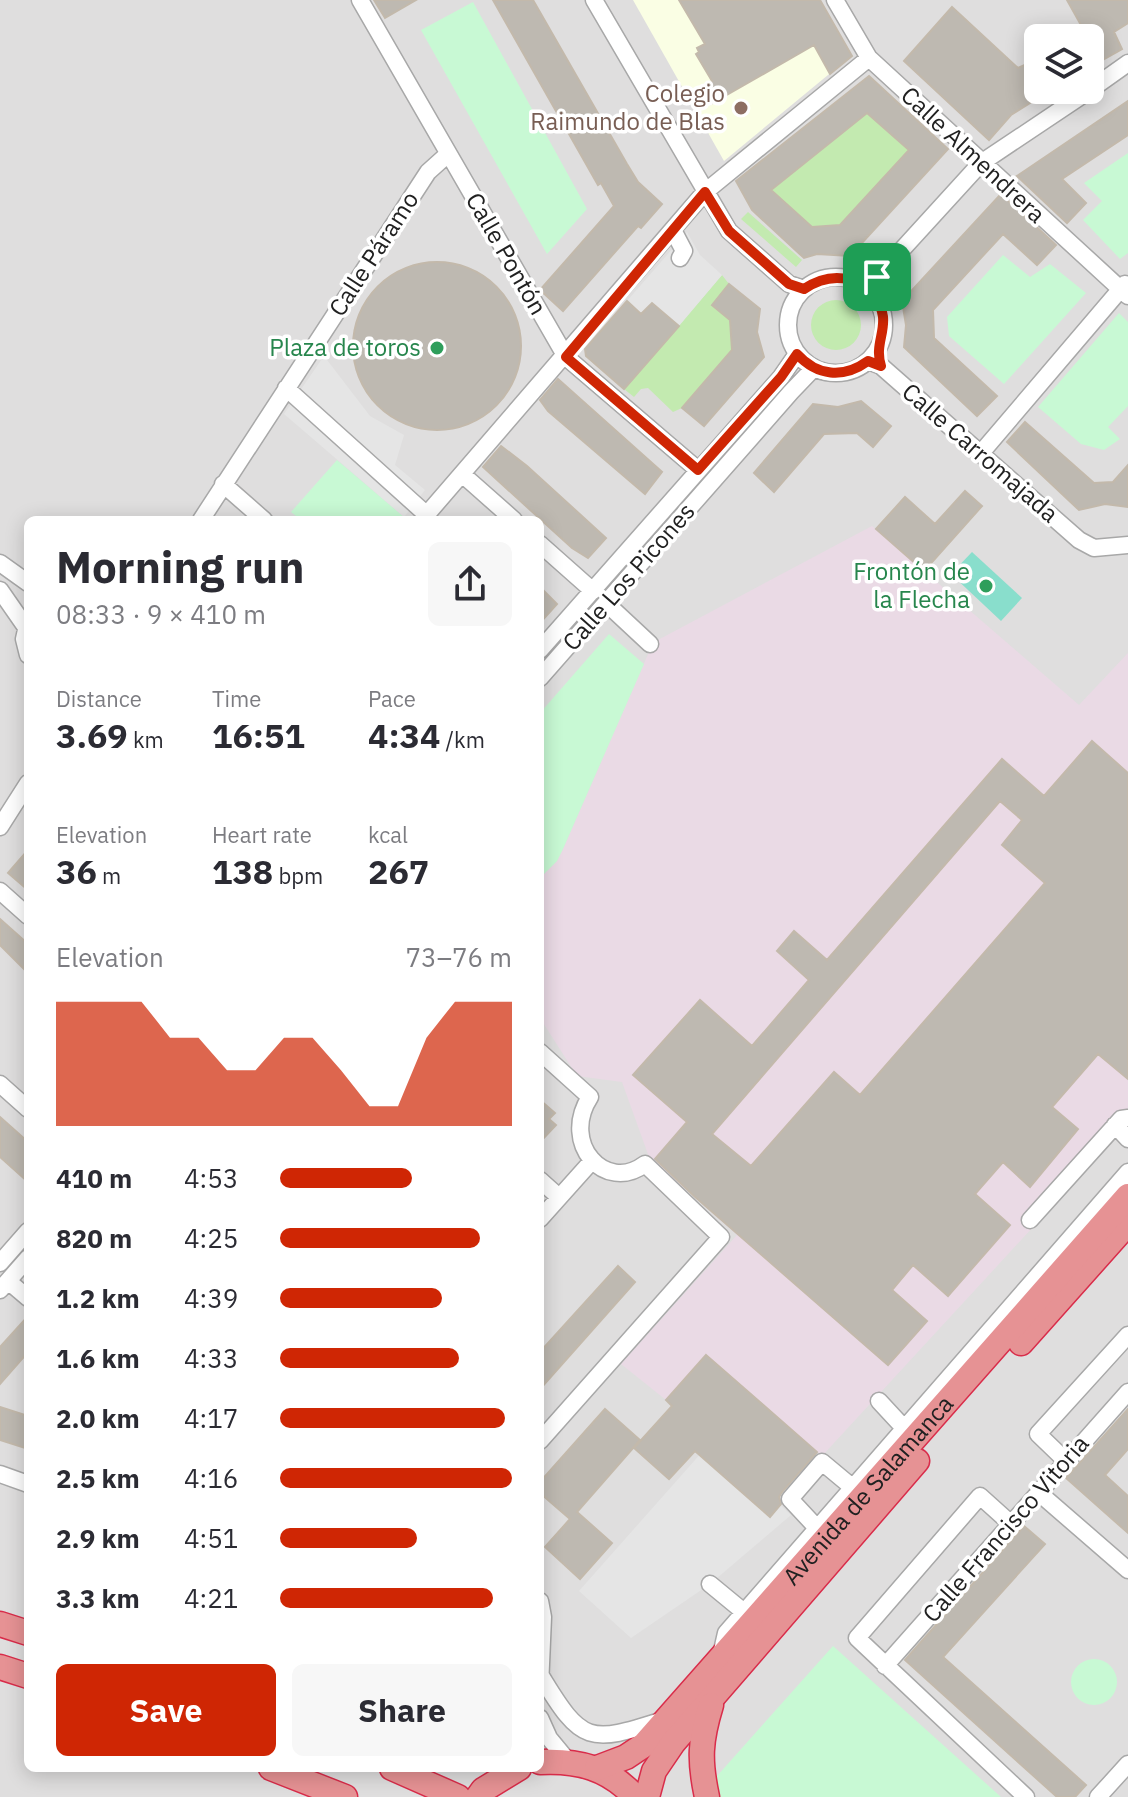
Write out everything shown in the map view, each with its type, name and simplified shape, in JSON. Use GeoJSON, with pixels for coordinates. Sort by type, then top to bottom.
{"type":"FeatureCollection","features":[{"type":"Feature","properties":{"kind":"highway","name":"Avenida de Salamanca"},"geometry":{"type":"LineString","coordinates":[[597,1768],[626,1757],[644,1745],[1128,1196]]}},
{"type":"Feature","properties":{"kind":"highway","name":"Avenida de Salamanca"},"geometry":{"type":"LineString","coordinates":[[647,1797],[654,1771],[673,1743],[1128,1223]]}},
{"type":"Feature","properties":{"kind":"highway"},"geometry":{"type":"LineString","coordinates":[[0,1624],[24,1632]]}},
{"type":"Feature","properties":{"kind":"highway"},"geometry":{"type":"LineString","coordinates":[[0,1667],[24,1675]]}},
{"type":"Feature","properties":{"kind":"highway"},"geometry":{"type":"LineString","coordinates":[[707,1797],[701,1772],[702,1736],[714,1696]]}},
{"type":"Feature","properties":{"kind":"highway"},"geometry":{"type":"LineString","coordinates":[[544,1762],[568,1761],[597,1768],[624,1784],[635,1797]]}},
{"type":"Feature","properties":{"kind":"highway"},"geometry":{"type":"LineString","coordinates":[[281,1772],[345,1797]]}},
{"type":"Feature","properties":{"kind":"highway"},"geometry":{"type":"LineString","coordinates":[[401,1772],[458,1797]]}},
{"type":"Feature","properties":{"kind":"highway"},"geometry":{"type":"LineString","coordinates":[[478,1797],[510,1772]]}},
{"type":"Feature","properties":{"kind":"street","name":"Calle Pontón"},"geometry":{"type":"LineString","coordinates":[[360,0],[566,357],[698,470]]}},
{"type":"Feature","properties":{"kind":"street"},"geometry":{"type":"LineString","coordinates":[[594,0],[729,231],[796,291]]}},
{"type":"Feature","properties":{"kind":"street","name":"Calle Almendrera"},"geometry":{"type":"LineString","coordinates":[[835,0],[869,58],[981,163],[1125,289]]}},
{"type":"Feature","properties":{"kind":"street"},"geometry":{"type":"LineString","coordinates":[[425,516],[566,357],[705,192],[869,58]]}},
{"type":"Feature","properties":{"kind":"street"},"geometry":{"type":"LineString","coordinates":[[1104,80],[1128,63]]}},
{"type":"Feature","properties":{"kind":"street"},"geometry":{"type":"LineString","coordinates":[[869,285],[981,163],[1069,104]]}},
{"type":"Feature","properties":{"kind":"street","name":"Calle Páramo"},"geometry":{"type":"LineString","coordinates":[[203,516],[428,172],[448,154]]}},
{"type":"Feature","properties":{"kind":"street"},"geometry":{"type":"LineString","coordinates":[[673,230],[684,251],[680,258]]}},
{"type":"Feature","properties":{"kind":"street"},"geometry":{"type":"LineString","coordinates":[[831,278],[869,285],[883,319],[882,340],[875,360],[848,372],[835,373],[814,368],[797,354],[791,344],[788,322],[796,291],[831,278]]}},
{"type":"Feature","properties":{"kind":"street"},"geometry":{"type":"LineString","coordinates":[[981,453],[1125,289]]}},
{"type":"Feature","properties":{"kind":"street","name":"Calle Los Picones"},"geometry":{"type":"LineString","coordinates":[[544,646],[781,377],[797,354]]}},
{"type":"Feature","properties":{"kind":"street","name":"Calle Carromajada"},"geometry":{"type":"LineString","coordinates":[[875,360],[1079,540],[1094,548],[1128,545]]}},
{"type":"Feature","properties":{"kind":"street","name":"Calle Los Picones"},"geometry":{"type":"LineString","coordinates":[[544,673],[814,368]]}},
{"type":"Feature","properties":{"kind":"street"},"geometry":{"type":"LineString","coordinates":[[286,388],[423,516]]}},
{"type":"Feature","properties":{"kind":"street"},"geometry":{"type":"LineString","coordinates":[[462,474],[509,516]]}},
{"type":"Feature","properties":{"kind":"street"},"geometry":{"type":"LineString","coordinates":[[223,484],[259,516]]}},
{"type":"Feature","properties":{"kind":"street"},"geometry":{"type":"LineString","coordinates":[[544,548],[593,591]]}},
{"type":"Feature","properties":{"kind":"street"},"geometry":{"type":"LineString","coordinates":[[0,563],[24,580]]}},
{"type":"Feature","properties":{"kind":"street"},"geometry":{"type":"LineString","coordinates":[[0,590],[24,620]]}},
{"type":"Feature","properties":{"kind":"street"},"geometry":{"type":"LineString","coordinates":[[606,603],[650,644]]}},
{"type":"Feature","properties":{"kind":"street"},"geometry":{"type":"LineString","coordinates":[[0,827],[24,789]]}},
{"type":"Feature","properties":{"kind":"street"},"geometry":{"type":"LineString","coordinates":[[0,891],[24,912]]}},
{"type":"Feature","properties":{"kind":"street"},"geometry":{"type":"LineString","coordinates":[[544,1056],[590,1097],[578,1122],[581,1140],[591,1162],[618,1172],[637,1170],[645,1164],[721,1237],[544,1436]]}},
{"type":"Feature","properties":{"kind":"street"},"geometry":{"type":"LineString","coordinates":[[0,1084],[24,1105]]}},
{"type":"Feature","properties":{"kind":"street"},"geometry":{"type":"LineString","coordinates":[[1030,1220],[1122,1121],[1128,1139]]}},
{"type":"Feature","properties":{"kind":"street"},"geometry":{"type":"LineString","coordinates":[[544,1214],[591,1162]]}},
{"type":"Feature","properties":{"kind":"street"},"geometry":{"type":"LineString","coordinates":[[719,1661],[726,1633],[1128,1172]]}},
{"type":"Feature","properties":{"kind":"street"},"geometry":{"type":"LineString","coordinates":[[544,1184],[559,1197]]}},
{"type":"Feature","properties":{"kind":"street"},"geometry":{"type":"LineString","coordinates":[[0,1263],[24,1236]]}},
{"type":"Feature","properties":{"kind":"street"},"geometry":{"type":"LineString","coordinates":[[24,1263],[4,1286],[24,1296]]}},
{"type":"Feature","properties":{"kind":"street"},"geometry":{"type":"LineString","coordinates":[[1066,1461],[1038,1434],[1128,1335]]}},
{"type":"Feature","properties":{"kind":"street","name":"Calle Francisco Vitoria"},"geometry":{"type":"LineString","coordinates":[[885,1666],[1128,1392]]}},
{"type":"Feature","properties":{"kind":"street"},"geometry":{"type":"LineString","coordinates":[[879,1401],[904,1428]]}},
{"type":"Feature","properties":{"kind":"street"},"geometry":{"type":"LineString","coordinates":[[817,1528],[790,1499],[822,1462],[852,1487]]}},
{"type":"Feature","properties":{"kind":"street"},"geometry":{"type":"LineString","coordinates":[[0,1474],[24,1483]]}},
{"type":"Feature","properties":{"kind":"street"},"geometry":{"type":"LineString","coordinates":[[1038,1492],[1128,1570]]}},
{"type":"Feature","properties":{"kind":"street"},"geometry":{"type":"LineString","coordinates":[[1010,1523],[980,1496],[857,1638],[1026,1797]]}},
{"type":"Feature","properties":{"kind":"street"},"geometry":{"type":"LineString","coordinates":[[710,1584],[744,1612]]}},
{"type":"Feature","properties":{"kind":"street"},"geometry":{"type":"LineString","coordinates":[[544,1686],[576,1727],[591,1734],[615,1734],[669,1718]]}},
{"type":"Feature","properties":{"kind":"street"},"geometry":{"type":"LineString","coordinates":[[544,1727],[568,1761]]}},
{"type":"Feature","properties":{"kind":"street"},"geometry":{"type":"LineString","coordinates":[[1098,1797],[1128,1764]]}},
{"type":"Feature","properties":{"kind":"shaded area"},"geometry":{"type":"Polygon","coordinates":[[[0,0],[1128,0],[1128,1797],[0,1797],[0,0]]]}},
{"type":"Feature","properties":{"kind":"shaded area","name":"Colegio Raimundo de Blas"},"geometry":{"type":"Polygon","coordinates":[[[633,0],[819,0],[851,56],[724,161],[633,0]]]}},
{"type":"Feature","properties":{"kind":"shaded area"},"geometry":{"type":"Polygon","coordinates":[[[687,232],[700,255],[722,275],[679,326],[652,303],[641,314],[627,301],[687,232]]]}},
{"type":"Feature","properties":{"kind":"shaded area"},"geometry":{"type":"Polygon","coordinates":[[[324,356],[370,416],[404,435],[395,465],[425,490],[403,516],[284,414],[324,356]]]}},
{"type":"Feature","properties":{"kind":"shaded area"},"geometry":{"type":"Polygon","coordinates":[[[872,526],[1079,705],[1128,653],[1128,1124],[822,1456],[706,1355],[666,1400],[621,1364],[737,1235],[649,1157],[622,1082],[577,1076],[544,1024],[544,874],[557,861],[563,849],[656,641],[872,526]]]}},
{"type":"Feature","properties":{"kind":"shaded area","name":"Frontón de la Flecha"},"geometry":{"type":"Polygon","coordinates":[[[972,552],[1022,598],[1001,621],[951,574],[972,552]]]}},
{"type":"Feature","properties":{"kind":"shaded area"},"geometry":{"type":"Polygon","coordinates":[[[711,1442],[706,1461],[769,1516],[780,1505],[791,1515],[710,1584],[631,1638],[579,1591],[711,1442]]]}},
{"type":"Feature","properties":{"kind":"green space"},"geometry":{"type":"Polygon","coordinates":[[[473,2],[587,209],[547,254],[421,30],[473,2]]]}},
{"type":"Feature","properties":{"kind":"green space"},"geometry":{"type":"Polygon","coordinates":[[[867,113],[909,150],[840,226],[812,227],[770,190],[867,113]]]}},
{"type":"Feature","properties":{"kind":"green space"},"geometry":{"type":"Polygon","coordinates":[[[1128,153],[1128,253],[1120,259],[1083,220],[1102,201],[1084,183],[1128,153]]]}},
{"type":"Feature","properties":{"kind":"green space"},"geometry":{"type":"Polygon","coordinates":[[[748,212],[802,260],[796,267],[741,219],[748,212]]]}},
{"type":"Feature","properties":{"kind":"green space"},"geometry":{"type":"Polygon","coordinates":[[[1003,255],[1030,277],[1050,264],[1086,293],[1004,384],[949,336],[947,317],[1003,255]]]}},
{"type":"Feature","properties":{"kind":"green space"},"geometry":{"type":"Polygon","coordinates":[[[722,275],[729,284],[712,305],[730,320],[732,351],[682,408],[673,412],[648,388],[641,389],[634,397],[624,389],[722,275]]]}},
{"type":"Feature","properties":{"kind":"green space"},"geometry":{"type":"Polygon","coordinates":[[[836,300],[853,308],[861,325],[853,342],[836,350],[819,342],[811,325],[819,308],[836,300]]]}},
{"type":"Feature","properties":{"kind":"green space"},"geometry":{"type":"Polygon","coordinates":[[[1119,313],[1128,322],[1128,406],[1108,427],[1120,439],[1104,450],[1081,444],[1038,407],[1119,313]]]}},
{"type":"Feature","properties":{"kind":"green space"},"geometry":{"type":"Polygon","coordinates":[[[337,460],[403,516],[296,516],[291,512],[337,460]]]}},
{"type":"Feature","properties":{"kind":"green space"},"geometry":{"type":"Polygon","coordinates":[[[609,634],[644,664],[563,849],[557,861],[544,874],[544,708],[609,634]]]}},
{"type":"Feature","properties":{"kind":"green space"},"geometry":{"type":"Polygon","coordinates":[[[833,1646],[1001,1797],[711,1797],[709,1785],[833,1646]]]}},
{"type":"Feature","properties":{"kind":"green space"},"geometry":{"type":"Polygon","coordinates":[[[1094,1659],[1110,1666],[1117,1682],[1110,1698],[1094,1705],[1078,1698],[1071,1682],[1078,1666],[1094,1659]]]}},
{"type":"Feature","properties":{"kind":"building"},"geometry":{"type":"Polygon","coordinates":[[[374,0],[416,0],[385,18],[374,0]]]}},
{"type":"Feature","properties":{"kind":"building"},"geometry":{"type":"Polygon","coordinates":[[[493,0],[533,0],[638,182],[662,204],[641,228],[638,226],[563,311],[540,290],[614,206],[601,183],[598,185],[493,0]]]}},
{"type":"Feature","properties":{"kind":"building"},"geometry":{"type":"Polygon","coordinates":[[[679,0],[820,0],[852,56],[830,74],[814,45],[711,104],[701,87],[712,81],[696,54],[699,52],[697,48],[705,44],[679,0]]]}},
{"type":"Feature","properties":{"kind":"building"},"geometry":{"type":"Polygon","coordinates":[[[1067,0],[1128,0],[1128,23],[1114,32],[1122,49],[1104,59],[1104,24],[1080,24],[1067,0]]]}},
{"type":"Feature","properties":{"kind":"building"},"geometry":{"type":"Polygon","coordinates":[[[952,7],[1018,68],[1024,65],[1024,104],[1028,104],[1011,115],[989,140],[904,61],[952,7]]]}},
{"type":"Feature","properties":{"kind":"building"},"geometry":{"type":"Polygon","coordinates":[[[869,76],[948,149],[850,256],[817,254],[804,258],[752,210],[736,181],[869,76]],[[867,113],[771,190],[812,227],[840,225],[909,150],[867,113]]]}},
{"type":"Feature","properties":{"kind":"building"},"geometry":{"type":"Polygon","coordinates":[[[1128,101],[1128,135],[1062,179],[1086,203],[1067,223],[1017,176],[1128,101]]]}},
{"type":"Feature","properties":{"kind":"building"},"geometry":{"type":"Polygon","coordinates":[[[1001,194],[1056,245],[1037,265],[1003,234],[933,310],[934,338],[997,396],[977,416],[904,347],[906,325],[902,301],[1001,194]]]}},
{"type":"Feature","properties":{"kind":"building","name":"Plaza de toros"},"geometry":{"type":"Polygon","coordinates":[[[437,262],[469,269],[496,287],[514,314],[521,346],[514,378],[496,405],[469,423],[437,430],[405,423],[378,405],[360,378],[353,346],[360,314],[378,287],[405,269],[437,262]]]}},
{"type":"Feature","properties":{"kind":"building"},"geometry":{"type":"Polygon","coordinates":[[[729,284],[760,309],[757,332],[764,357],[704,426],[682,408],[732,350],[730,320],[712,305],[729,284]]]}},
{"type":"Feature","properties":{"kind":"building"},"geometry":{"type":"Polygon","coordinates":[[[627,301],[641,314],[652,303],[679,326],[624,389],[586,356],[585,349],[627,301]]]}},
{"type":"Feature","properties":{"kind":"building"},"geometry":{"type":"Polygon","coordinates":[[[558,379],[662,472],[645,494],[548,411],[540,400],[558,379]]]}},
{"type":"Feature","properties":{"kind":"building"},"geometry":{"type":"Polygon","coordinates":[[[861,401],[891,426],[873,447],[857,433],[824,434],[774,492],[754,473],[813,404],[838,407],[861,401]]]}},
{"type":"Feature","properties":{"kind":"building"},"geometry":{"type":"Polygon","coordinates":[[[1025,422],[1094,483],[1113,482],[1128,465],[1128,507],[1105,504],[1079,510],[1007,442],[1025,422]]]}},
{"type":"Feature","properties":{"kind":"building"},"geometry":{"type":"Polygon","coordinates":[[[501,446],[606,538],[588,558],[544,523],[544,516],[537,516],[483,467],[501,446]]]}},
{"type":"Feature","properties":{"kind":"building"},"geometry":{"type":"Polygon","coordinates":[[[965,491],[982,506],[924,571],[876,529],[905,497],[935,524],[965,491]]]}},
{"type":"Feature","properties":{"kind":"building"},"geometry":{"type":"Polygon","coordinates":[[[544,591],[557,604],[544,619],[544,591]]]}},
{"type":"Feature","properties":{"kind":"building"},"geometry":{"type":"Polygon","coordinates":[[[1092,741],[1128,773],[1128,1079],[1098,1054],[1052,1107],[1078,1129],[1030,1187],[1003,1162],[975,1194],[1010,1225],[948,1296],[913,1265],[892,1290],[927,1321],[888,1365],[655,1159],[687,1122],[633,1075],[700,1000],[752,1046],[809,980],[777,951],[794,931],[827,960],[1002,759],[1044,796],[1092,741]],[[1000,801],[712,1134],[751,1166],[834,1072],[860,1095],[1045,883],[1002,845],[1022,820],[1000,801]]]}},
{"type":"Feature","properties":{"kind":"building"},"geometry":{"type":"Polygon","coordinates":[[[24,855],[24,887],[8,873],[24,855]]]}},
{"type":"Feature","properties":{"kind":"building"},"geometry":{"type":"Polygon","coordinates":[[[0,919],[24,940],[24,969],[0,945],[0,919]]]}},
{"type":"Feature","properties":{"kind":"building"},"geometry":{"type":"Polygon","coordinates":[[[544,1103],[555,1113],[549,1119],[556,1125],[544,1138],[544,1103]]]}},
{"type":"Feature","properties":{"kind":"building"},"geometry":{"type":"Polygon","coordinates":[[[0,1117],[24,1138],[24,1178],[0,1157],[0,1117]]]}},
{"type":"Feature","properties":{"kind":"building"},"geometry":{"type":"Polygon","coordinates":[[[618,1266],[635,1282],[544,1384],[544,1348],[618,1266]]]}},
{"type":"Feature","properties":{"kind":"building"},"geometry":{"type":"Polygon","coordinates":[[[24,1320],[24,1357],[0,1384],[0,1347],[24,1320]]]}},
{"type":"Feature","properties":{"kind":"building"},"geometry":{"type":"Polygon","coordinates":[[[706,1355],[817,1452],[782,1492],[779,1497],[781,1504],[770,1517],[695,1451],[669,1479],[634,1448],[672,1406],[666,1400],[706,1355]]]}},
{"type":"Feature","properties":{"kind":"building"},"geometry":{"type":"Polygon","coordinates":[[[0,1407],[24,1415],[24,1448],[0,1440],[0,1407]]]}},
{"type":"Feature","properties":{"kind":"building"},"geometry":{"type":"Polygon","coordinates":[[[605,1409],[640,1440],[577,1512],[612,1543],[580,1579],[545,1547],[570,1519],[544,1496],[544,1478],[605,1409]]]}},
{"type":"Feature","properties":{"kind":"building"},"geometry":{"type":"Polygon","coordinates":[[[1128,1409],[1128,1449],[1105,1475],[1128,1496],[1128,1533],[1066,1478],[1128,1409]]]}},
{"type":"Feature","properties":{"kind":"building"},"geometry":{"type":"Polygon","coordinates":[[[1024,1526],[1045,1544],[943,1657],[1086,1785],[1075,1797],[1057,1797],[905,1660],[1024,1526]]]}},
{"type":"Feature","properties":{"kind":"place","name":"Colegio Raimundo de Blas"},"geometry":{"type":"Point","coordinates":[741,108]}},
{"type":"Feature","properties":{"kind":"place","name":"Plaza de toros"},"geometry":{"type":"Point","coordinates":[437,348]}},
{"type":"Feature","properties":{"kind":"place","name":"Frontón de la Flecha"},"geometry":{"type":"Point","coordinates":[986,586]}},
{"type":"Feature","properties":{"kind":"route"},"geometry":{"type":"LineString","coordinates":[[705,192],[729,231],[789,284],[804,289],[831,278],[861,284],[877,277],[871,292],[881,308],[883,319],[882,340],[876,352],[881,366],[868,361],[848,372],[824,372],[797,354],[781,377],[698,470],[566,357],[705,192]]}}]}
